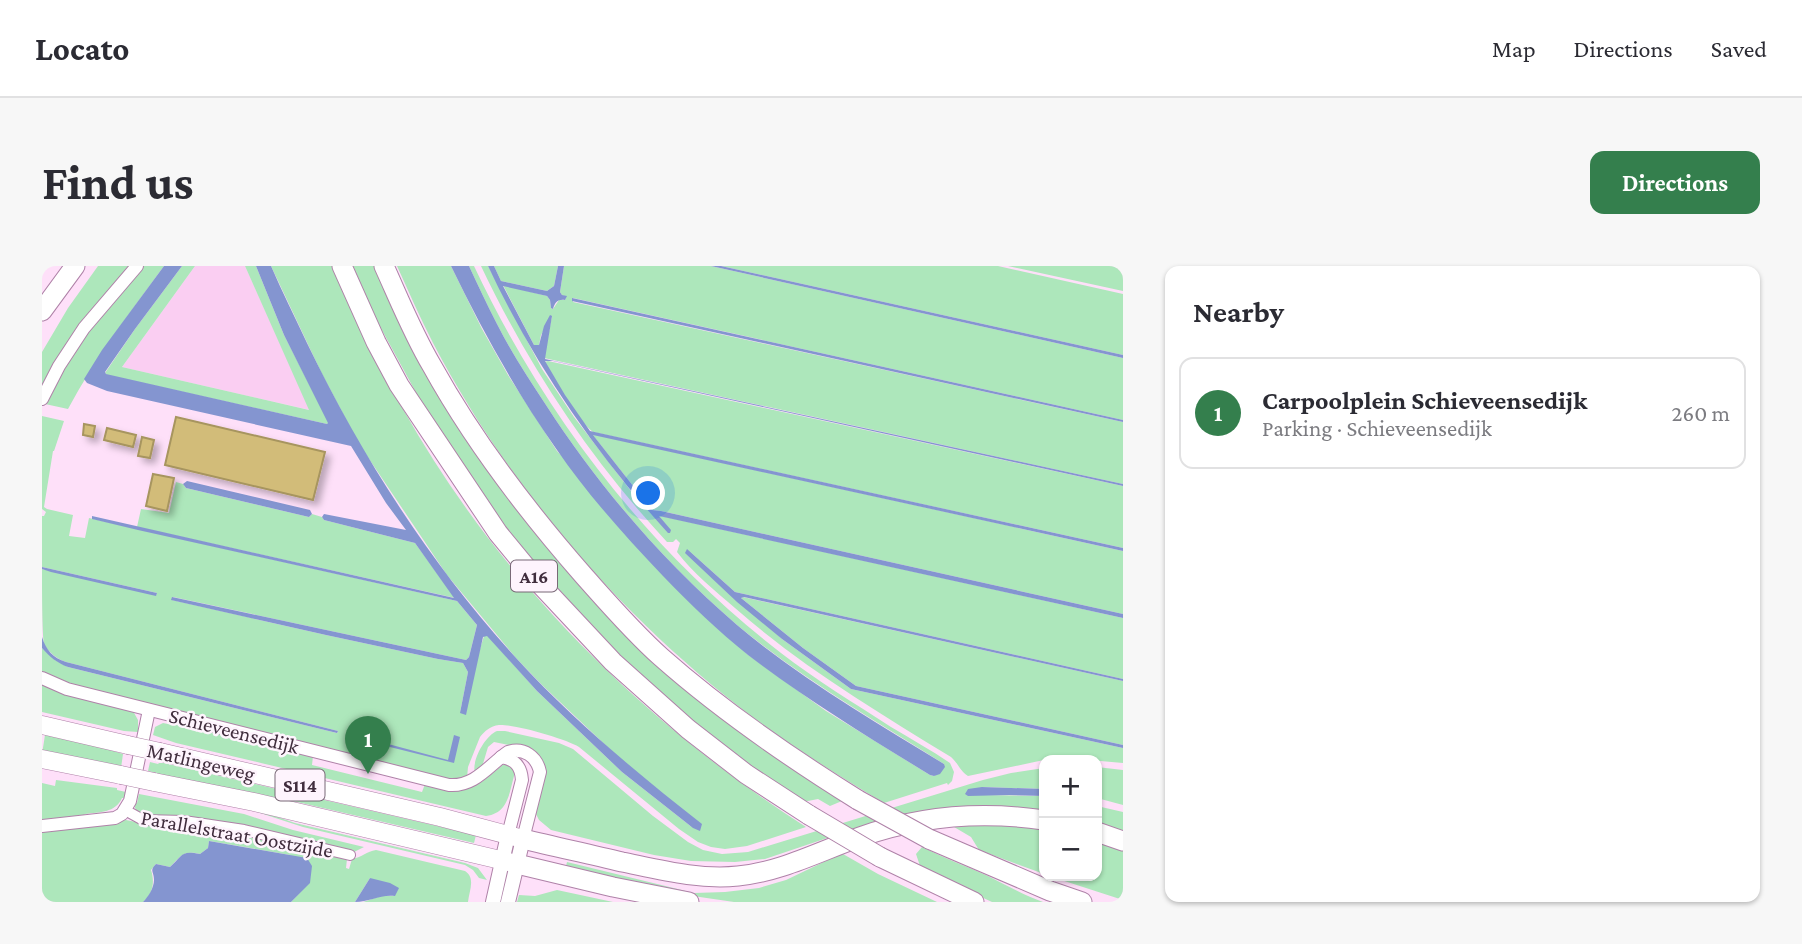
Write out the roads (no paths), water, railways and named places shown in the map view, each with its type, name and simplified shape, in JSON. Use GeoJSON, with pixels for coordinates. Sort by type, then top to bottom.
{"type":"FeatureCollection","features":[{"type":"Feature","properties":{"kind":"highway"},"geometry":{"type":"LineString","coordinates":[[42,312],[75,266]]}},
{"type":"Feature","properties":{"kind":"highway","name":"A16"},"geometry":{"type":"LineString","coordinates":[[342,266],[376,342],[399,385],[498,533],[540,584],[613,662],[688,729],[746,774],[880,857],[974,902]]}},
{"type":"Feature","properties":{"kind":"highway","name":"A16"},"geometry":{"type":"LineString","coordinates":[[384,266],[431,365],[472,433],[542,528],[615,611],[659,655],[701,691],[806,768],[858,800],[929,839],[1038,887],[1082,902]]}},
{"type":"Feature","properties":{"kind":"highway","name":"Matlingeweg"},"geometry":{"type":"LineString","coordinates":[[42,725],[516,837]]}},
{"type":"Feature","properties":{"kind":"highway","name":"Matlingeweg"},"geometry":{"type":"LineString","coordinates":[[42,759],[254,802],[510,862]]}},
{"type":"Feature","properties":{"kind":"highway"},"geometry":{"type":"LineString","coordinates":[[516,837],[668,872],[722,877],[761,873],[877,831],[913,822],[969,816],[1039,819]]}},
{"type":"Feature","properties":{"kind":"highway"},"geometry":{"type":"LineString","coordinates":[[1102,834],[1123,841]]}},
{"type":"Feature","properties":{"kind":"highway"},"geometry":{"type":"LineString","coordinates":[[510,862],[689,902]]}},
{"type":"Feature","properties":{"kind":"main road"},"geometry":{"type":"LineString","coordinates":[[493,902],[510,862],[516,837]]}},
{"type":"Feature","properties":{"kind":"main road"},"geometry":{"type":"LineString","coordinates":[[508,902],[510,862]]}},
{"type":"Feature","properties":{"kind":"street"},"geometry":{"type":"LineString","coordinates":[[42,399],[59,366],[84,328],[137,266]]}},
{"type":"Feature","properties":{"kind":"street","name":"Schieveensedijk"},"geometry":{"type":"LineString","coordinates":[[42,678],[67,690],[449,785],[471,782],[501,757]]}},
{"type":"Feature","properties":{"kind":"street","name":"Parallelstraat Oostzijde"},"geometry":{"type":"LineString","coordinates":[[42,826],[115,818],[125,810],[130,801],[149,710]]}},
{"type":"Feature","properties":{"kind":"street"},"geometry":{"type":"LineString","coordinates":[[501,757],[514,750],[520,751],[532,757],[539,767],[539,779],[516,837]]}},
{"type":"Feature","properties":{"kind":"street"},"geometry":{"type":"LineString","coordinates":[[501,757],[514,761],[521,771],[516,837]]}},
{"type":"Feature","properties":{"kind":"street","name":"Parallelstraat Oostzijde"},"geometry":{"type":"LineString","coordinates":[[125,810],[143,820],[184,821],[244,830],[351,855]]}},
{"type":"Feature","properties":{"kind":"water"},"geometry":{"type":"Polygon","coordinates":[[[164,266],[182,266],[135,329],[106,374],[327,424],[284,335],[256,266],[271,266],[351,427],[400,509],[427,548],[486,623],[538,682],[606,745],[702,824],[700,831],[622,772],[537,691],[487,636],[483,637],[466,715],[460,713],[468,672],[463,663],[171,600],[172,597],[466,660],[477,625],[457,601],[92,519],[92,516],[454,598],[415,543],[324,520],[324,514],[406,530],[351,446],[107,391],[87,383],[84,379],[102,350],[164,266]]]}},
{"type":"Feature","properties":{"kind":"water"},"geometry":{"type":"Polygon","coordinates":[[[451,266],[469,266],[502,334],[566,435],[610,494],[683,575],[761,645],[838,699],[944,764],[940,774],[930,775],[770,671],[715,627],[663,576],[594,499],[542,428],[500,360],[451,266]]]}},
{"type":"Feature","properties":{"kind":"water"},"geometry":{"type":"Polygon","coordinates":[[[488,266],[494,266],[501,281],[547,291],[554,286],[558,266],[564,266],[560,292],[567,296],[565,300],[557,302],[553,309],[547,296],[503,286],[534,345],[539,345],[544,326],[550,315],[552,316],[545,359],[1123,486],[545,361],[590,431],[1123,548],[1123,551],[593,435],[652,510],[1123,614],[1123,618],[659,516],[671,530],[668,533],[641,503],[568,406],[525,338],[488,266]]]}},
{"type":"Feature","properties":{"kind":"water"},"geometry":{"type":"Polygon","coordinates":[[[711,266],[721,266],[1123,355],[1123,358],[711,266]]]}},
{"type":"Feature","properties":{"kind":"water"},"geometry":{"type":"Polygon","coordinates":[[[572,298],[1123,420],[1123,422],[572,301],[572,298]]]}},
{"type":"Feature","properties":{"kind":"water"},"geometry":{"type":"Polygon","coordinates":[[[187,481],[310,510],[312,514],[309,517],[186,488],[183,484],[187,481]]]}},
{"type":"Feature","properties":{"kind":"water"},"geometry":{"type":"Polygon","coordinates":[[[687,549],[735,592],[1123,679],[741,598],[856,686],[1123,745],[1123,748],[851,689],[782,639],[737,602],[685,553],[687,549]]]}},
{"type":"Feature","properties":{"kind":"water"},"geometry":{"type":"Polygon","coordinates":[[[42,567],[157,593],[156,596],[51,572],[42,567]]]}},
{"type":"Feature","properties":{"kind":"water"},"geometry":{"type":"Polygon","coordinates":[[[42,637],[51,653],[66,662],[338,731],[337,733],[68,667],[60,664],[42,648],[42,637]]]}},
{"type":"Feature","properties":{"kind":"water"},"geometry":{"type":"Polygon","coordinates":[[[347,733],[448,760],[454,735],[460,737],[454,763],[346,736],[347,733]]]}},
{"type":"Feature","properties":{"kind":"water"},"geometry":{"type":"Polygon","coordinates":[[[968,789],[1039,789],[1039,796],[968,796],[965,794],[968,789]]]}},
{"type":"Feature","properties":{"kind":"water"},"geometry":{"type":"Polygon","coordinates":[[[209,841],[307,858],[312,866],[310,883],[291,902],[143,902],[153,886],[152,870],[156,864],[170,867],[186,853],[200,854],[208,848],[209,841]]]}},
{"type":"Feature","properties":{"kind":"water"},"geometry":{"type":"Polygon","coordinates":[[[370,878],[399,888],[395,896],[355,902],[370,878]]]}},
{"type":"Feature","properties":{"kind":"place","name":"Carpoolplein Schieveensedijk"},"geometry":{"type":"Point","coordinates":[368,774]}}]}
